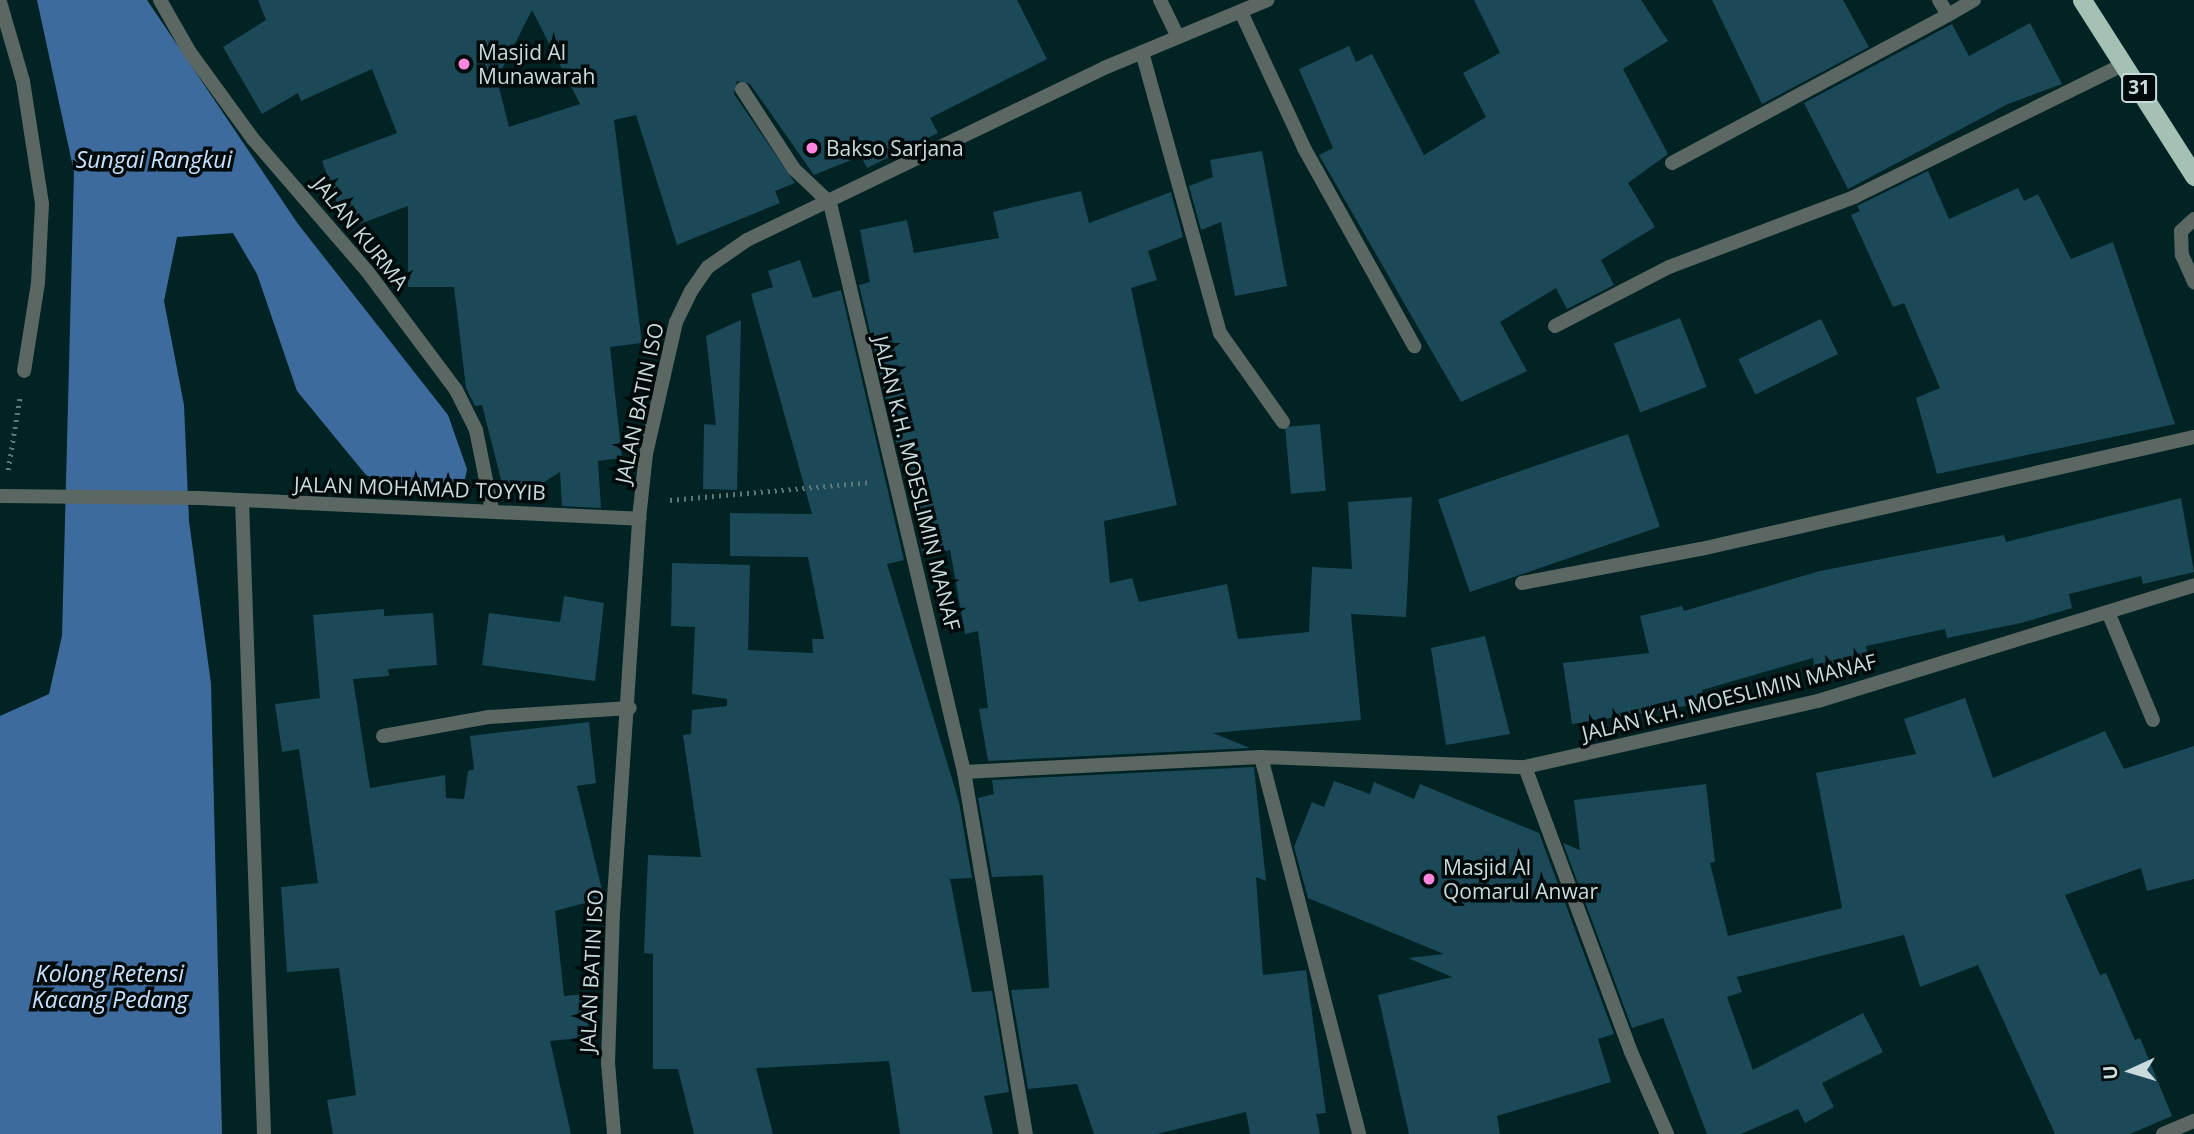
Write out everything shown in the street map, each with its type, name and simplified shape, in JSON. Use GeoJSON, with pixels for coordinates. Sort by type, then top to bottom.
{"type":"FeatureCollection","features":[{"type":"Feature","properties":{"kind":"highway","name":"31"},"geometry":{"type":"LineString","coordinates":[[2082,0],[2194,176]]}},
{"type":"Feature","properties":{"kind":"street","name":"JALAN KURMA"},"geometry":{"type":"LineString","coordinates":[[160,0],[189,51],[253,139],[367,271],[456,390],[476,430],[492,510]]}},
{"type":"Feature","properties":{"kind":"street"},"geometry":{"type":"LineString","coordinates":[[1160,0],[1178,37]]}},
{"type":"Feature","properties":{"kind":"street","name":"JALAN BATIN ISO"},"geometry":{"type":"LineString","coordinates":[[614,1134],[608,1063],[611,981],[631,708],[639,519],[676,322],[691,291],[708,267],[747,240],[830,203],[1142,52],[1267,0]]}},
{"type":"Feature","properties":{"kind":"street"},"geometry":{"type":"LineString","coordinates":[[1939,0],[1948,15]]}},
{"type":"Feature","properties":{"kind":"street"},"geometry":{"type":"LineString","coordinates":[[1672,163],[1974,0]]}},
{"type":"Feature","properties":{"kind":"street"},"geometry":{"type":"LineString","coordinates":[[0,2],[23,81],[42,204],[38,283],[24,371]]}},
{"type":"Feature","properties":{"kind":"street"},"geometry":{"type":"LineString","coordinates":[[1241,12],[1304,148],[1414,346]]}},
{"type":"Feature","properties":{"kind":"street"},"geometry":{"type":"LineString","coordinates":[[1142,52],[1220,333],[1283,422]]}},
{"type":"Feature","properties":{"kind":"street"},"geometry":{"type":"LineString","coordinates":[[1555,326],[1670,267],[1854,197],[2124,64]]}},
{"type":"Feature","properties":{"kind":"street"},"geometry":{"type":"LineString","coordinates":[[742,89],[794,169],[830,203]]}},
{"type":"Feature","properties":{"kind":"street","name":"JALAN K.H. MOESLIMIN MANAF"},"geometry":{"type":"LineString","coordinates":[[830,203],[964,772],[1026,1134]]}},
{"type":"Feature","properties":{"kind":"street"},"geometry":{"type":"LineString","coordinates":[[2194,219],[2181,232],[2182,255],[2194,282]]}},
{"type":"Feature","properties":{"kind":"street"},"geometry":{"type":"LineString","coordinates":[[1522,583],[1701,549],[2194,437]]}},
{"type":"Feature","properties":{"kind":"street","name":"JALAN MOHAMAD TOYYIB"},"geometry":{"type":"LineString","coordinates":[[7,497],[200,498],[639,519]]}},
{"type":"Feature","properties":{"kind":"street"},"geometry":{"type":"LineString","coordinates":[[242,500],[264,1134]]}},
{"type":"Feature","properties":{"kind":"street","name":"JALAN K.H. MOESLIMIN MANAF"},"geometry":{"type":"LineString","coordinates":[[964,772],[1261,757],[1525,767],[1818,701],[2194,585]]}},
{"type":"Feature","properties":{"kind":"street"},"geometry":{"type":"LineString","coordinates":[[2108,612],[2154,720]]}},
{"type":"Feature","properties":{"kind":"street"},"geometry":{"type":"LineString","coordinates":[[383,736],[489,717],[631,708]]}},
{"type":"Feature","properties":{"kind":"street"},"geometry":{"type":"LineString","coordinates":[[1261,757],[1359,1134]]}},
{"type":"Feature","properties":{"kind":"street"},"geometry":{"type":"LineString","coordinates":[[1525,767],[1631,1052],[1667,1134]]}},
{"type":"Feature","properties":{"kind":"street"},"geometry":{"type":"LineString","coordinates":[[2163,1134],[2194,1121]]}},
{"type":"Feature","properties":{"kind":"path"},"geometry":{"type":"LineString","coordinates":[[7,497],[24,371]]}},
{"type":"Feature","properties":{"kind":"path"},"geometry":{"type":"LineString","coordinates":[[641,501],[771,495],[894,480]]}},
{"type":"Feature","properties":{"kind":"water"},"geometry":{"type":"Polygon","coordinates":[[[37,0],[147,0],[298,224],[448,415],[467,469],[465,479],[454,483],[385,483],[366,475],[297,391],[257,274],[233,233],[177,237],[164,301],[184,405],[189,521],[211,684],[222,1134],[0,1134],[0,716],[49,694],[62,636],[74,172],[37,0]]]}},
{"type":"Feature","properties":{"kind":"building"},"geometry":{"type":"Polygon","coordinates":[[[258,0],[1017,0],[1047,59],[930,118],[938,133],[867,168],[861,156],[814,175],[750,84],[737,81],[734,94],[795,183],[775,191],[780,203],[677,245],[636,115],[614,120],[642,343],[610,347],[622,458],[598,461],[601,508],[562,506],[560,472],[530,491],[504,491],[482,405],[475,406],[466,388],[454,287],[408,287],[408,206],[346,229],[322,161],[397,133],[372,69],[301,101],[298,93],[262,114],[223,47],[266,20],[258,0]],[[532,10],[497,79],[509,127],[580,104],[532,10]]]}},
{"type":"Feature","properties":{"kind":"building"},"geometry":{"type":"Polygon","coordinates":[[[1474,0],[1641,0],[1668,41],[1623,69],[1668,154],[1628,183],[1655,227],[1601,260],[1614,285],[1567,309],[1556,288],[1500,322],[1527,371],[1461,402],[1319,155],[1333,148],[1299,69],[1349,46],[1356,62],[1372,54],[1424,155],[1486,117],[1463,73],[1500,53],[1474,0]]]}},
{"type":"Feature","properties":{"kind":"building"},"geometry":{"type":"Polygon","coordinates":[[[1712,0],[1843,0],[1869,47],[1762,104],[1712,0]]]}},
{"type":"Feature","properties":{"kind":"building"},"geometry":{"type":"Polygon","coordinates":[[[2030,23],[2062,84],[2008,104],[1848,189],[1804,103],[1952,24],[1969,56],[2030,23]]]}},
{"type":"Feature","properties":{"kind":"building"},"geometry":{"type":"Polygon","coordinates":[[[1262,151],[1287,286],[1235,296],[1221,222],[1201,230],[1189,186],[1213,177],[1210,160],[1262,151]]]}},
{"type":"Feature","properties":{"kind":"building"},"geometry":{"type":"Polygon","coordinates":[[[1928,171],[1949,219],[2018,188],[2024,201],[2038,194],[2071,259],[2113,242],[2175,424],[1937,474],[1916,398],[1940,388],[1904,303],[1893,307],[1851,215],[1860,211],[1857,206],[1928,171]]]}},
{"type":"Feature","properties":{"kind":"building"},"geometry":{"type":"Polygon","coordinates":[[[1081,191],[1089,223],[1171,192],[1183,237],[1148,251],[1157,280],[1131,288],[1177,505],[1104,521],[1110,583],[1132,578],[1139,602],[1227,584],[1238,639],[1309,632],[1312,567],[1352,569],[1348,502],[1412,497],[1406,617],[1351,614],[1361,720],[1213,733],[1250,748],[988,761],[979,709],[988,708],[978,631],[965,634],[950,550],[923,556],[859,285],[870,282],[860,230],[907,220],[914,253],[999,238],[993,212],[1081,191]]]}},
{"type":"Feature","properties":{"kind":"building"},"geometry":{"type":"Polygon","coordinates":[[[800,260],[813,298],[841,290],[904,560],[887,564],[959,802],[972,878],[950,879],[972,992],[992,991],[1009,1092],[984,1096],[993,1134],[900,1134],[889,1061],[756,1068],[773,1134],[694,1134],[678,1069],[653,1069],[653,954],[644,953],[648,855],[701,857],[683,735],[691,734],[692,710],[727,706],[727,699],[692,694],[695,627],[671,626],[672,563],[750,565],[748,650],[813,653],[812,639],[824,639],[808,557],[730,556],[730,513],[812,514],[751,294],[773,287],[768,271],[800,260]]]}},
{"type":"Feature","properties":{"kind":"building"},"geometry":{"type":"Polygon","coordinates":[[[1680,318],[1707,387],[1640,413],[1614,343],[1680,318]]]}},
{"type":"Feature","properties":{"kind":"building"},"geometry":{"type":"Polygon","coordinates":[[[1821,319],[1838,354],[1755,394],[1738,359],[1821,319]]]}},
{"type":"Feature","properties":{"kind":"building"},"geometry":{"type":"Polygon","coordinates":[[[741,320],[737,490],[703,489],[704,424],[716,425],[706,336],[741,320]]]}},
{"type":"Feature","properties":{"kind":"building"},"geometry":{"type":"Polygon","coordinates":[[[1320,424],[1326,491],[1291,494],[1285,427],[1320,424]]]}},
{"type":"Feature","properties":{"kind":"building"},"geometry":{"type":"Polygon","coordinates":[[[1628,434],[1660,527],[1470,592],[1438,499],[1628,434]]]}},
{"type":"Feature","properties":{"kind":"building"},"geometry":{"type":"Polygon","coordinates":[[[2181,498],[2194,572],[2143,584],[2141,576],[2069,594],[2072,608],[2021,623],[1947,638],[1945,629],[1866,646],[1869,662],[1815,672],[1813,658],[1702,690],[1705,703],[1572,724],[1563,663],[1649,653],[1640,616],[1682,606],[1684,611],[1820,571],[2004,535],[2006,542],[2181,498]]]}},
{"type":"Feature","properties":{"kind":"building"},"geometry":{"type":"Polygon","coordinates":[[[564,596],[604,603],[595,681],[482,665],[489,613],[560,622],[564,596]]]}},
{"type":"Feature","properties":{"kind":"building"},"geometry":{"type":"Polygon","coordinates":[[[384,609],[384,616],[433,613],[437,665],[388,669],[389,676],[353,679],[370,788],[445,775],[446,798],[464,799],[468,771],[474,769],[470,736],[589,722],[596,783],[577,786],[604,898],[555,911],[564,996],[586,994],[589,1037],[550,1041],[571,1134],[333,1134],[327,1100],[356,1095],[339,968],[287,972],[281,887],[318,883],[299,749],[282,752],[275,704],[320,698],[313,615],[384,609]]]}},
{"type":"Feature","properties":{"kind":"building"},"geometry":{"type":"Polygon","coordinates":[[[1485,636],[1510,734],[1446,745],[1431,648],[1485,636]]]}},
{"type":"Feature","properties":{"kind":"building"},"geometry":{"type":"Polygon","coordinates":[[[1965,698],[1993,778],[2105,731],[2124,769],[2194,746],[2194,879],[2147,891],[2141,868],[2065,895],[2100,975],[2106,973],[2135,1040],[2140,1038],[2172,1116],[2130,1134],[2055,1134],[1978,965],[1920,987],[1904,935],[1737,977],[1742,992],[1727,997],[1753,1070],[1863,1013],[1883,1052],[1822,1083],[1834,1107],[1805,1123],[1798,1109],[1741,1134],[1707,1134],[1663,1018],[1632,1028],[1563,843],[1580,850],[1574,800],[1706,784],[1715,862],[1710,863],[1728,936],[1842,908],[1816,773],[1916,754],[1904,719],[1965,698]]]}},
{"type":"Feature","properties":{"kind":"building"},"geometry":{"type":"Polygon","coordinates":[[[1254,767],[1266,881],[1256,877],[1263,975],[1306,970],[1326,1113],[1316,1114],[1320,1134],[1250,1134],[1246,1112],[1157,1134],[1094,1134],[1077,1084],[1028,1089],[1011,990],[1049,988],[1043,875],[992,877],[978,798],[994,794],[992,780],[1254,767]]]}},
{"type":"Feature","properties":{"kind":"building"},"geometry":{"type":"Polygon","coordinates":[[[1334,781],[1370,794],[1374,782],[1414,799],[1420,784],[1539,833],[1614,1034],[1598,1039],[1611,1082],[1497,1116],[1500,1134],[1409,1134],[1378,995],[1452,977],[1408,958],[1444,954],[1308,898],[1294,847],[1312,802],[1324,807],[1334,781]]]}},
{"type":"Feature","properties":{"kind":"place","name":"Masjid Al Munawarah"},"geometry":{"type":"Point","coordinates":[464,64]}},
{"type":"Feature","properties":{"kind":"place","name":"Bakso Sarjana"},"geometry":{"type":"Point","coordinates":[812,148]}},
{"type":"Feature","properties":{"kind":"place","name":"Masjid Al Qomarul Anwar"},"geometry":{"type":"Point","coordinates":[1429,879]}},
{"type":"Feature","properties":{"kind":"water label","name":"Sungai Rangkui"},"geometry":{"type":"Point","coordinates":[154,159]}},
{"type":"Feature","properties":{"kind":"water label","name":"Kolong Retensi Kacang Pedang"},"geometry":{"type":"Point","coordinates":[110,986]}}]}
